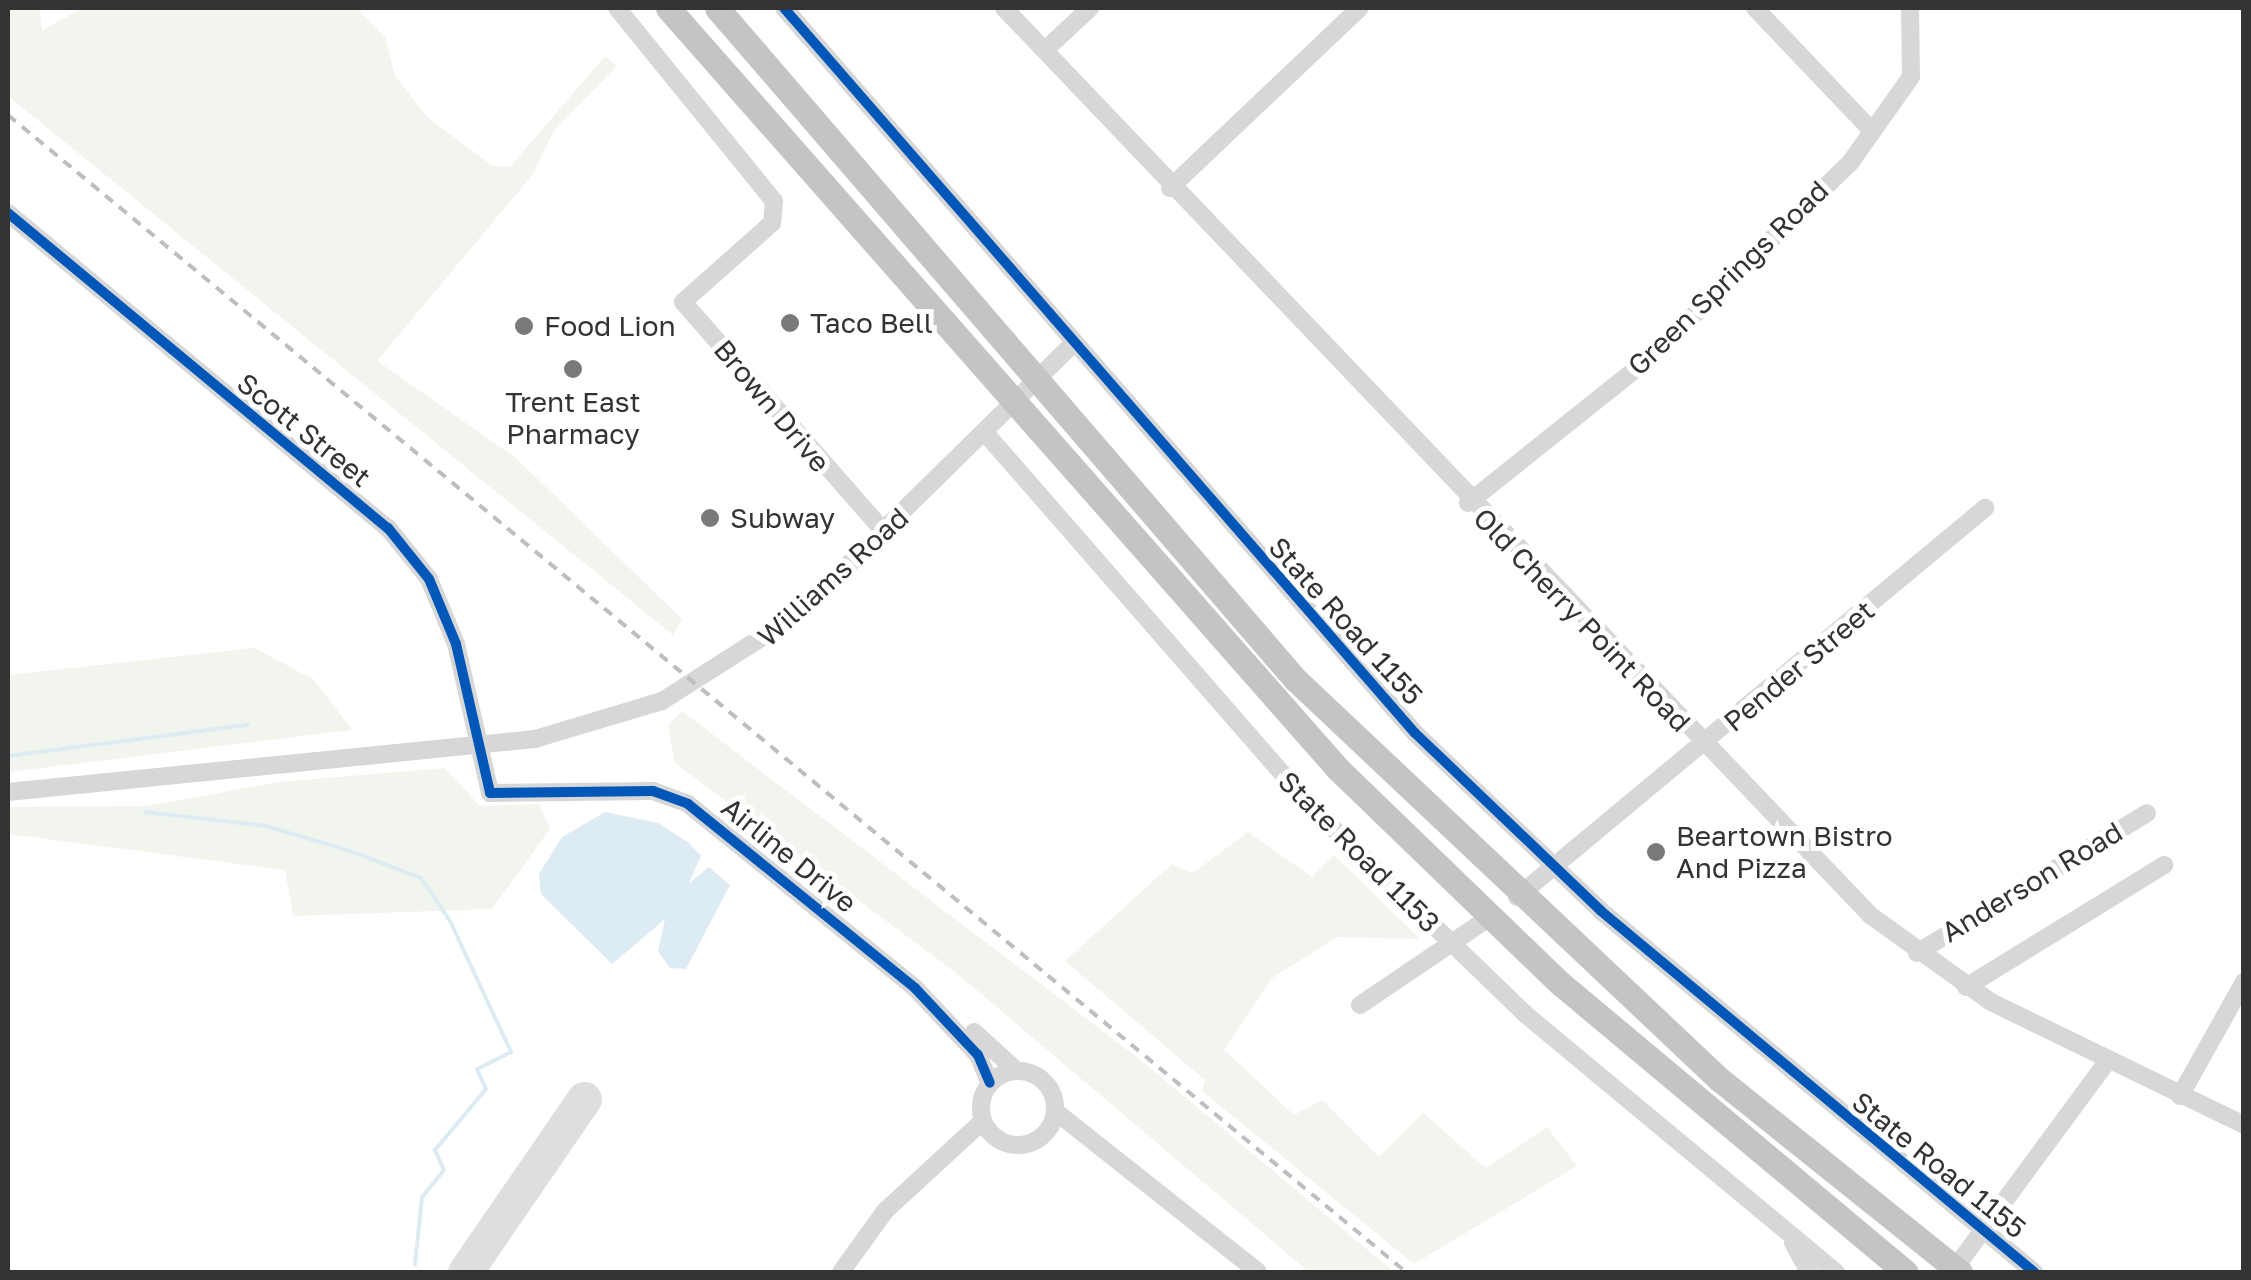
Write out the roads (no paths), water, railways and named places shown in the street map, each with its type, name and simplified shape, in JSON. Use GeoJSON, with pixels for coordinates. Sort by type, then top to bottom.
{"type":"FeatureCollection","features":[{"type":"Feature","properties":{"kind":"highway"},"geometry":{"type":"LineString","coordinates":[[668,8],[1338,769],[1490,917],[1906,1272]]}},
{"type":"Feature","properties":{"kind":"highway"},"geometry":{"type":"LineString","coordinates":[[717,8],[1295,679],[1516,897],[1718,1079],[1957,1270]]}},
{"type":"Feature","properties":{"kind":"street","name":"Brown Drive"},"geometry":{"type":"LineString","coordinates":[[617,8],[774,201],[772,223],[683,302],[884,532]]}},
{"type":"Feature","properties":{"kind":"street","name":"State Road 1155"},"geometry":{"type":"LineString","coordinates":[[784,8],[1346,658],[1555,868],[2034,1272]]}},
{"type":"Feature","properties":{"kind":"street","name":"Old Cherry Point Road"},"geometry":{"type":"LineString","coordinates":[[1004,8],[1468,503],[1704,746],[1917,953],[1966,987],[2107,1062],[2244,1125]]}},
{"type":"Feature","properties":{"kind":"street"},"geometry":{"type":"LineString","coordinates":[[1044,50],[1090,8]]}},
{"type":"Feature","properties":{"kind":"street"},"geometry":{"type":"LineString","coordinates":[[1170,188],[1360,8]]}},
{"type":"Feature","properties":{"kind":"street"},"geometry":{"type":"LineString","coordinates":[[1755,8],[1872,131]]}},
{"type":"Feature","properties":{"kind":"street","name":"Green Springs Road"},"geometry":{"type":"LineString","coordinates":[[1468,503],[1652,356],[1872,131],[1911,77],[1910,8]]}},
{"type":"Feature","properties":{"kind":"street","name":"Scott Street"},"geometry":{"type":"LineString","coordinates":[[8,213],[388,528],[429,578],[456,644],[476,746]]}},
{"type":"Feature","properties":{"kind":"street","name":"Williams Road"},"geometry":{"type":"LineString","coordinates":[[8,792],[476,746],[574,731],[662,701],[771,637],[1016,407],[1074,344]]}},
{"type":"Feature","properties":{"kind":"street","name":"State Road 1153"},"geometry":{"type":"LineString","coordinates":[[987,435],[1226,716],[1452,945],[1836,1272]]}},
{"type":"Feature","properties":{"kind":"street","name":"Pender Street"},"geometry":{"type":"LineString","coordinates":[[1516,897],[1704,746],[1985,508]]}},
{"type":"Feature","properties":{"kind":"street","name":"Airline Drive"},"geometry":{"type":"LineString","coordinates":[[476,746],[484,785],[501,796],[639,790],[688,804],[915,988]]}},
{"type":"Feature","properties":{"kind":"street","name":"Anderson Road"},"geometry":{"type":"LineString","coordinates":[[1917,953],[2147,813]]}},
{"type":"Feature","properties":{"kind":"street"},"geometry":{"type":"LineString","coordinates":[[1966,987],[2164,864]]}},
{"type":"Feature","properties":{"kind":"street"},"geometry":{"type":"LineString","coordinates":[[1360,1005],[1490,917]]}},
{"type":"Feature","properties":{"kind":"street"},"geometry":{"type":"LineString","coordinates":[[2180,1096],[2244,982]]}},
{"type":"Feature","properties":{"kind":"street"},"geometry":{"type":"LineString","coordinates":[[915,988],[1018,1071],[1049,1088],[1055,1111],[1258,1272]]}},
{"type":"Feature","properties":{"kind":"street"},"geometry":{"type":"LineString","coordinates":[[842,1272],[886,1212],[983,1121],[990,1083],[978,1055],[915,988]]}},
{"type":"Feature","properties":{"kind":"street"},"geometry":{"type":"LineString","coordinates":[[1957,1270],[2107,1062]]}},
{"type":"Feature","properties":{"kind":"street"},"geometry":{"type":"LineString","coordinates":[[990,1083],[1018,1071]]}},
{"type":"Feature","properties":{"kind":"street"},"geometry":{"type":"LineString","coordinates":[[1040,1138],[1055,1111]]}},
{"type":"Feature","properties":{"kind":"street"},"geometry":{"type":"LineString","coordinates":[[983,1121],[1009,1144],[1040,1138],[1147,1184]]}},
{"type":"Feature","properties":{"kind":"street","name":"State Road 1153"},"geometry":{"type":"LineString","coordinates":[[1777,1224],[1809,1272]]}},
{"type":"Feature","properties":{"kind":"waterway"},"geometry":{"type":"LineString","coordinates":[[8,756],[248,725]]}},
{"type":"Feature","properties":{"kind":"waterway"},"geometry":{"type":"LineString","coordinates":[[145,812],[266,826],[350,851],[421,878],[450,921],[511,1052],[477,1069],[486,1089],[435,1150],[444,1170],[422,1197],[415,1265]]}},
{"type":"Feature","properties":{"kind":"railway"},"geometry":{"type":"LineString","coordinates":[[8,115],[1406,1272]]}},
{"type":"Feature","properties":{"kind":"place","name":"Taco Bell"},"geometry":{"type":"Point","coordinates":[790,323]}},
{"type":"Feature","properties":{"kind":"place","name":"Food Lion"},"geometry":{"type":"Point","coordinates":[524,326]}},
{"type":"Feature","properties":{"kind":"place","name":"Trent East Pharmacy"},"geometry":{"type":"Point","coordinates":[573,369]}},
{"type":"Feature","properties":{"kind":"place","name":"Subway"},"geometry":{"type":"Point","coordinates":[710,518]}},
{"type":"Feature","properties":{"kind":"place","name":"Beartown Bistro And Pizza"},"geometry":{"type":"Point","coordinates":[1656,852]}}]}
